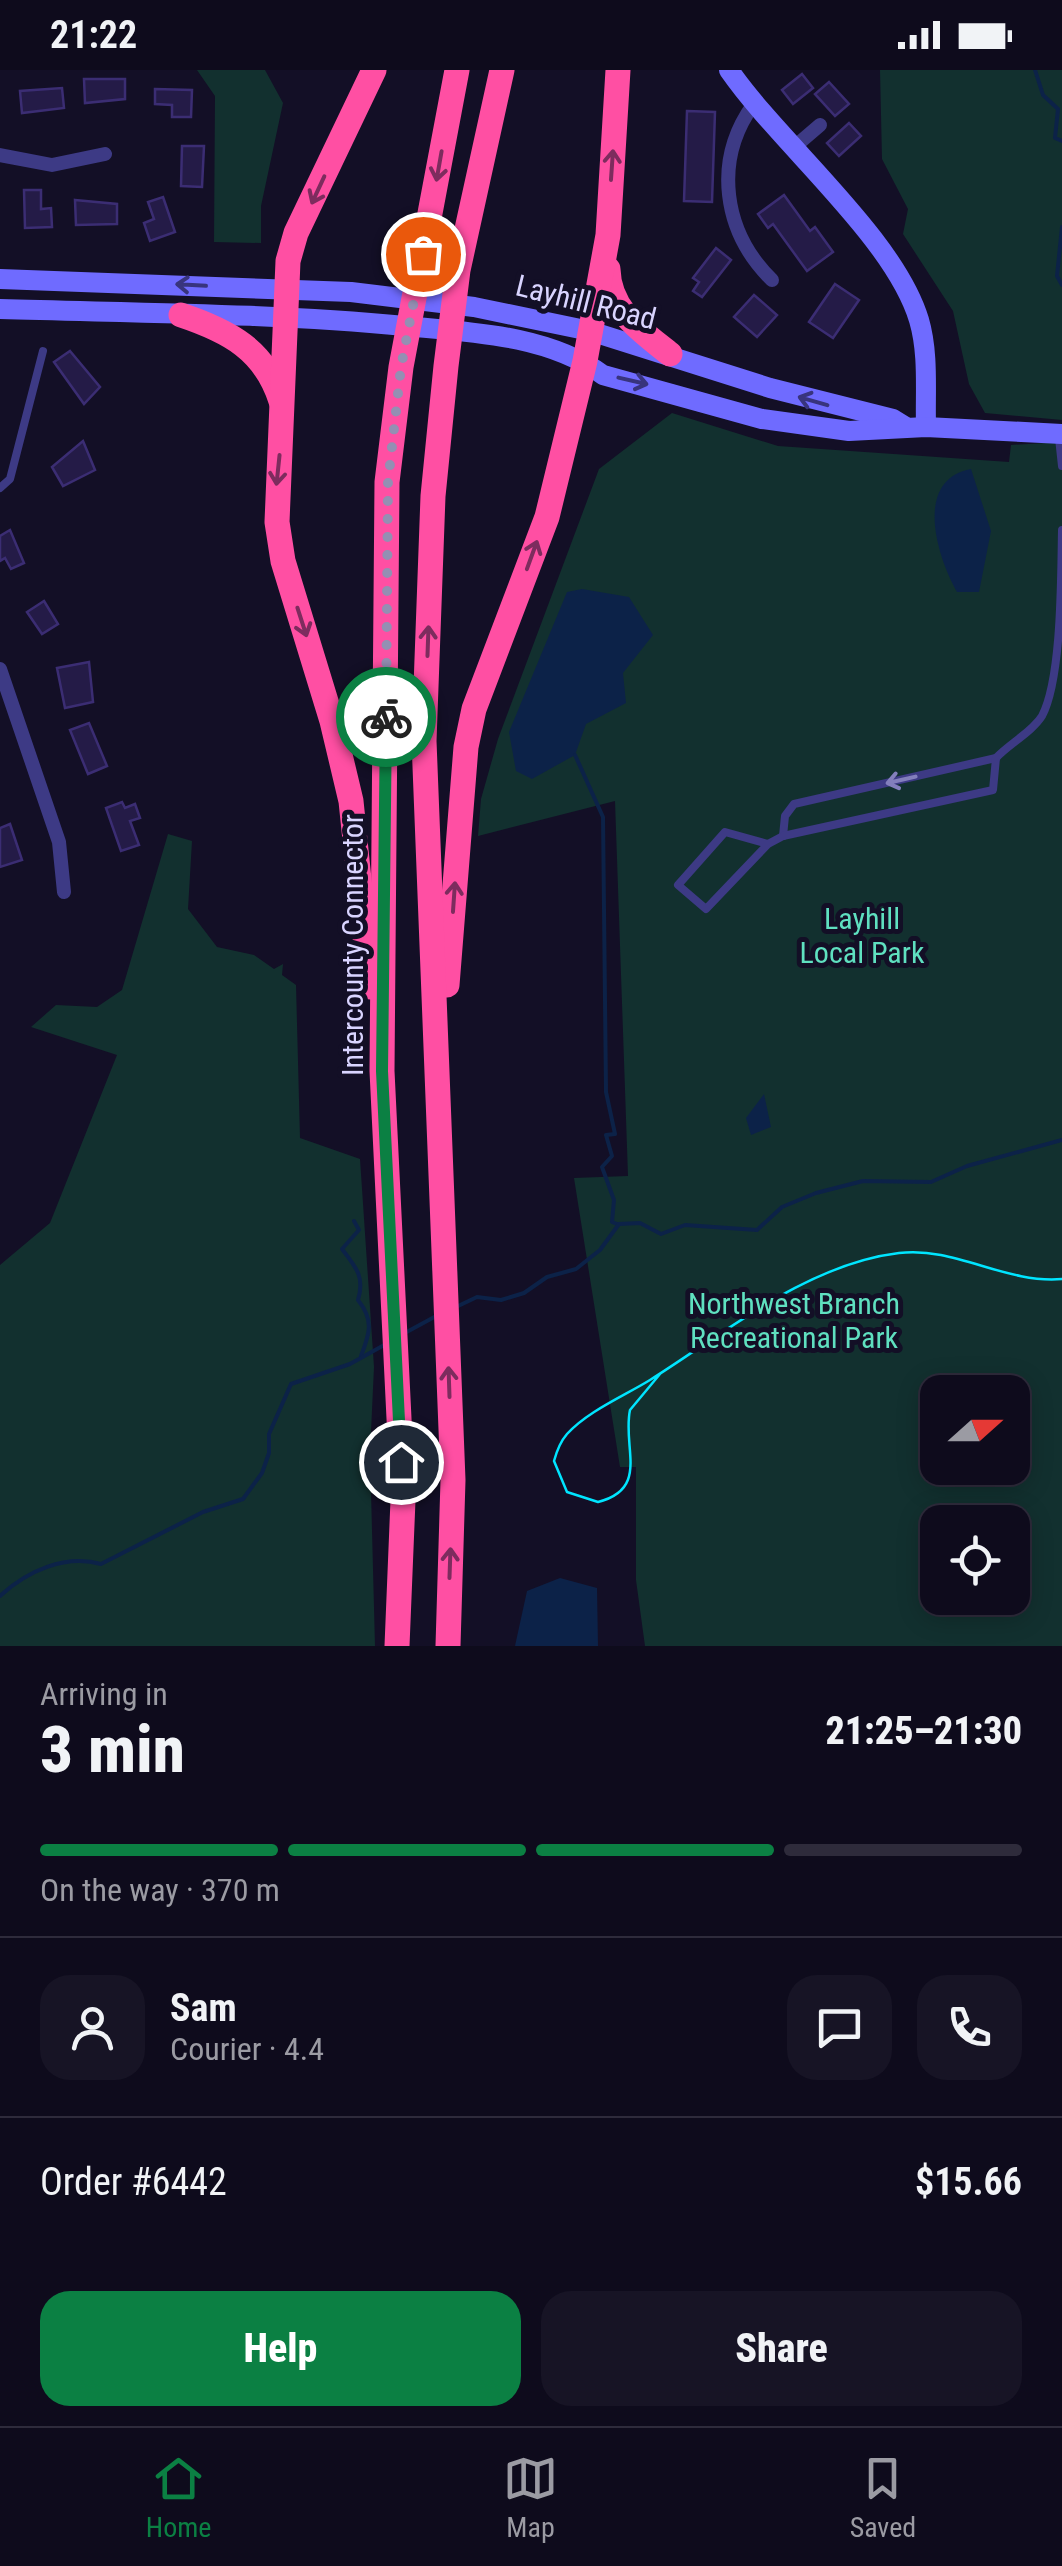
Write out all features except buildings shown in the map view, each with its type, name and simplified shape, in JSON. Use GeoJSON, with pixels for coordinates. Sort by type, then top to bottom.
{"type":"FeatureCollection","features":[{"type":"Feature","properties":{"kind":"highway"},"geometry":{"type":"LineString","coordinates":[[374,70],[296,233],[288,261],[276,522],[283,561],[332,721],[351,802],[382,1071]]}},
{"type":"Feature","properties":{"kind":"highway","name":"Intercounty Connector"},"geometry":{"type":"LineString","coordinates":[[396,1646],[403,1500],[382,1071],[388,482],[401,367],[457,70]]}},
{"type":"Feature","properties":{"kind":"highway"},"geometry":{"type":"LineString","coordinates":[[448,1646],[452,1480],[424,741],[433,496],[458,270],[502,70]]}},
{"type":"Feature","properties":{"kind":"highway"},"geometry":{"type":"LineString","coordinates":[[618,70],[608,235],[609,290],[627,319],[670,354]]}},
{"type":"Feature","properties":{"kind":"highway"},"geometry":{"type":"LineString","coordinates":[[438,1099],[466,747],[474,709],[546,516],[585,361],[608,235]]}},
{"type":"Feature","properties":{"kind":"highway"},"geometry":{"type":"LineString","coordinates":[[181,315],[224,329],[248,346],[275,383],[284,411]]}},
{"type":"Feature","properties":{"kind":"main road"},"geometry":{"type":"LineString","coordinates":[[729,70],[753,105],[884,253],[908,292],[925,352],[916,427]]}},
{"type":"Feature","properties":{"kind":"main road","name":"Layhill Road"},"geometry":{"type":"LineString","coordinates":[[0,279],[288,302],[340,320],[508,338],[585,361],[603,375],[762,419],[850,431],[891,432],[916,427],[1060,434]]}},
{"type":"Feature","properties":{"kind":"main road","name":"Layhill Road"},"geometry":{"type":"LineString","coordinates":[[0,308],[181,315],[351,292],[515,314],[590,331],[670,354],[688,364],[916,427]]}},
{"type":"Feature","properties":{"kind":"street"},"geometry":{"type":"LineString","coordinates":[[753,105],[736,131],[728,194],[733,222],[756,264],[772,280]]}},
{"type":"Feature","properties":{"kind":"street"},"geometry":{"type":"LineString","coordinates":[[792,149],[820,125]]}},
{"type":"Feature","properties":{"kind":"street"},"geometry":{"type":"LineString","coordinates":[[0,156],[52,165],[105,154]]}},
{"type":"Feature","properties":{"kind":"street"},"geometry":{"type":"LineString","coordinates":[[0,669],[59,842],[64,892]]}},
{"type":"Feature","properties":{"kind":"lane"},"geometry":{"type":"LineString","coordinates":[[0,488],[10,479],[43,351]]}},
{"type":"Feature","properties":{"kind":"lane"},"geometry":{"type":"LineString","coordinates":[[1060,434],[1062,466]]}},
{"type":"Feature","properties":{"kind":"lane"},"geometry":{"type":"LineString","coordinates":[[783,836],[785,816],[794,804],[996,758],[1042,716],[1050,692],[1061,618],[1062,530]]}},
{"type":"Feature","properties":{"kind":"lane"},"geometry":{"type":"LineString","coordinates":[[768,844],[725,832],[678,885],[706,909],[768,844],[783,836],[993,790],[996,758]]}},
{"type":"Feature","properties":{"kind":"green space"},"geometry":{"type":"Polygon","coordinates":[[[197,70],[265,70],[283,103],[261,206],[261,243],[214,242],[215,96],[197,70]]]}},
{"type":"Feature","properties":{"kind":"green space"},"geometry":{"type":"Polygon","coordinates":[[[880,70],[1062,70],[1062,420],[985,413],[969,384],[953,311],[903,234],[908,209],[882,159],[880,70]]]}},
{"type":"Feature","properties":{"kind":"green space"},"geometry":{"type":"Polygon","coordinates":[[[672,413],[778,446],[1009,462],[1011,445],[1062,442],[1062,1646],[645,1646],[636,1580],[636,1467],[620,1467],[574,1178],[628,1176],[615,801],[478,836],[481,799],[498,739],[599,469],[672,413]]]}},
{"type":"Feature","properties":{"kind":"green space"},"geometry":{"type":"Polygon","coordinates":[[[168,834],[192,841],[188,909],[217,947],[254,955],[274,969],[283,964],[282,975],[296,985],[300,1138],[360,1159],[374,1367],[370,1453],[375,1646],[0,1646],[0,1265],[50,1223],[117,1055],[31,1027],[56,1005],[97,1007],[122,990],[168,834]]]}},
{"type":"Feature","properties":{"kind":"water"},"geometry":{"type":"Polygon","coordinates":[[[971,469],[991,531],[979,592],[957,592],[938,541],[936,504],[941,488],[953,476],[971,469]]]}},
{"type":"Feature","properties":{"kind":"water"},"geometry":{"type":"Polygon","coordinates":[[[582,589],[629,597],[653,635],[623,673],[626,703],[586,724],[575,755],[532,779],[516,771],[509,732],[567,592],[582,589]]]}},
{"type":"Feature","properties":{"kind":"water"},"geometry":{"type":"Polygon","coordinates":[[[764,1094],[771,1127],[751,1135],[746,1118],[764,1094]]]}},
{"type":"Feature","properties":{"kind":"water"},"geometry":{"type":"Polygon","coordinates":[[[560,1578],[597,1588],[598,1646],[515,1646],[527,1591],[560,1578]]]}},
{"type":"Feature","properties":{"kind":"waterway"},"geometry":{"type":"LineString","coordinates":[[1035,70],[1043,95],[1058,109],[1055,138],[1062,141]]}},
{"type":"Feature","properties":{"kind":"waterway"},"geometry":{"type":"LineString","coordinates":[[1062,227],[1057,276],[1062,285]]}},
{"type":"Feature","properties":{"kind":"waterway"},"geometry":{"type":"LineString","coordinates":[[575,755],[603,817],[606,1092],[615,1134],[606,1135],[612,1156],[602,1167],[614,1200],[612,1222],[617,1224]]}},
{"type":"Feature","properties":{"kind":"waterway"},"geometry":{"type":"LineString","coordinates":[[456,1307],[477,1297],[501,1300],[524,1293],[547,1277],[576,1269],[600,1250],[619,1224],[640,1223],[661,1234],[685,1225],[757,1230],[782,1207],[816,1193],[863,1181],[931,1182],[967,1166],[1062,1140]]}},
{"type":"Feature","properties":{"kind":"waterway"},"geometry":{"type":"LineString","coordinates":[[354,1221],[359,1230],[342,1249],[358,1273],[358,1300],[368,1320],[361,1356]]}},
{"type":"Feature","properties":{"kind":"waterway"},"geometry":{"type":"LineString","coordinates":[[403,1334],[438,1315]]}},
{"type":"Feature","properties":{"kind":"waterway"},"geometry":{"type":"LineString","coordinates":[[0,1596],[34,1572],[74,1561],[101,1564],[203,1512],[243,1499],[262,1473],[269,1453],[269,1434],[291,1384],[350,1364],[386,1344]]}},
{"type":"Feature","properties":{"kind":"tram line"},"geometry":{"type":"LineString","coordinates":[[660,1374],[630,1410],[630,1465],[624,1487],[598,1502],[567,1492],[554,1461],[562,1440],[576,1426],[768,1303],[832,1271],[865,1260],[920,1252],[1020,1276],[1062,1279]]}},
{"type":"Feature","properties":{"kind":"way so far"},"geometry":{"type":"LineString","coordinates":[[386,717],[388,482],[401,367],[423,254]]}},
{"type":"Feature","properties":{"kind":"route"},"geometry":{"type":"LineString","coordinates":[[386,717],[382,1071],[401,1462]]}},
{"type":"Feature","properties":{"kind":"park label","name":"Layhill Local Park"},"geometry":{"type":"Point","coordinates":[862,935]}},
{"type":"Feature","properties":{"kind":"park label","name":"Northwest Branch Recreational Park"},"geometry":{"type":"Point","coordinates":[794,1320]}}]}
